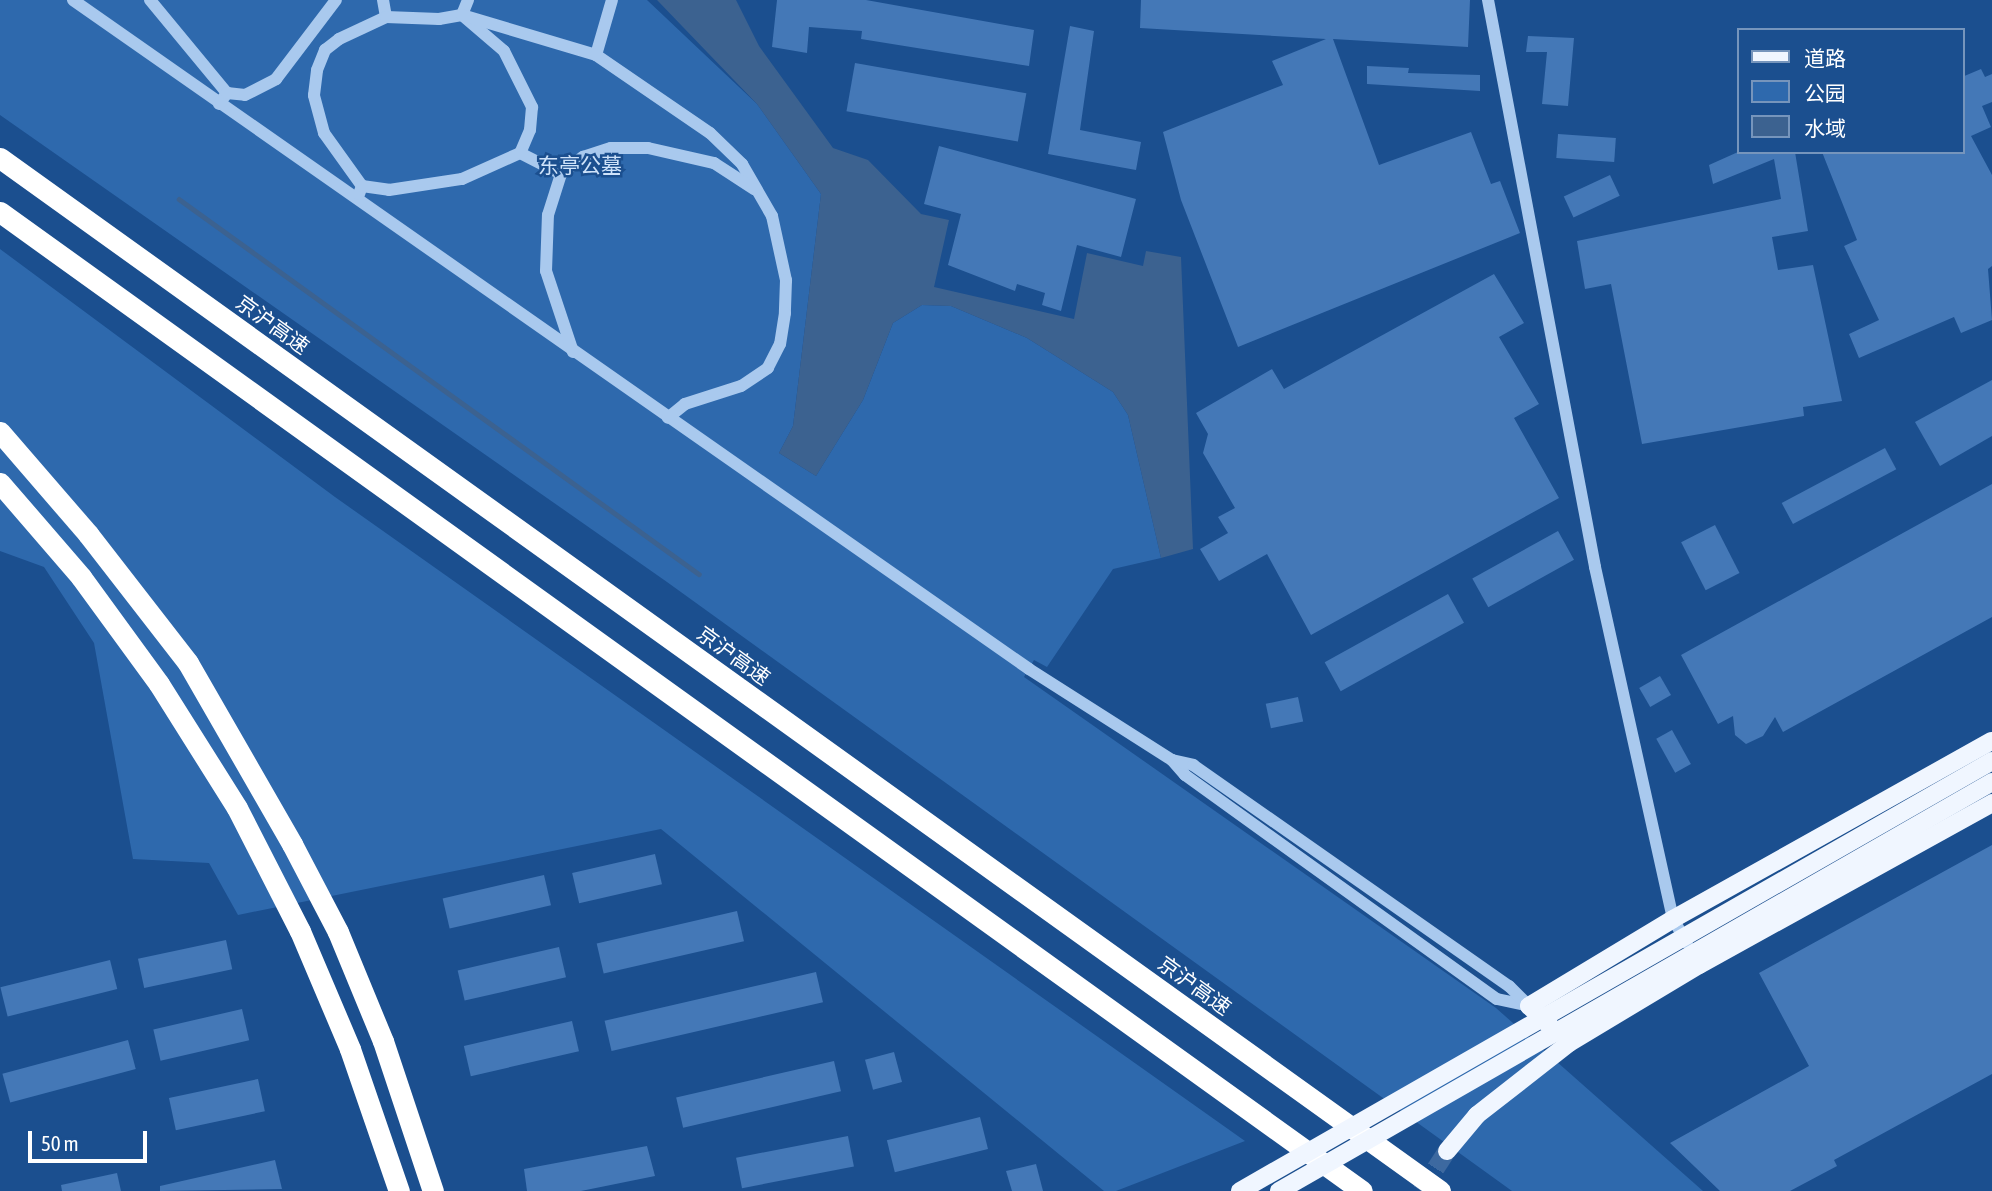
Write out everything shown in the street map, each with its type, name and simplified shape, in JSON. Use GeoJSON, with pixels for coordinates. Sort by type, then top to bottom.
{"type":"FeatureCollection","features":[{"type":"Feature","properties":{"kind":"highway","name":"京沪高速"},"geometry":{"type":"LineString","coordinates":[[0,158],[1440,1191]]}},
{"type":"Feature","properties":{"kind":"highway"},"geometry":{"type":"LineString","coordinates":[[0,212],[1362,1191]]}},
{"type":"Feature","properties":{"kind":"highway"},"geometry":{"type":"LineString","coordinates":[[0,432],[88,534],[188,663],[338,932],[383,1041],[433,1191]]}},
{"type":"Feature","properties":{"kind":"highway"},"geometry":{"type":"LineString","coordinates":[[0,482],[81,577],[144,663],[230,797],[300,931],[350,1049],[399,1191]]}},
{"type":"Feature","properties":{"kind":"main road"},"geometry":{"type":"LineString","coordinates":[[1569,1043],[1529,1006],[1673,919],[1992,741]]}},
{"type":"Feature","properties":{"kind":"main road"},"geometry":{"type":"LineString","coordinates":[[1240,1191],[1992,761]]}},
{"type":"Feature","properties":{"kind":"main road"},"geometry":{"type":"LineString","coordinates":[[1279,1191],[1992,782]]}},
{"type":"Feature","properties":{"kind":"main road"},"geometry":{"type":"LineString","coordinates":[[1447,1151],[1477,1115],[1569,1043],[1699,965],[1992,803]]}},
{"type":"Feature","properties":{"kind":"street"},"geometry":{"type":"LineString","coordinates":[[73,0],[223,98],[356,200],[1029,669],[1172,760],[1185,775],[1497,999],[1529,1006]]}},
{"type":"Feature","properties":{"kind":"street"},"geometry":{"type":"LineString","coordinates":[[150,0],[223,98]]}},
{"type":"Feature","properties":{"kind":"street"},"geometry":{"type":"LineString","coordinates":[[223,98],[245,95],[276,79],[336,0]]}},
{"type":"Feature","properties":{"kind":"street"},"geometry":{"type":"LineString","coordinates":[[383,0],[386,17]]}},
{"type":"Feature","properties":{"kind":"street"},"geometry":{"type":"LineString","coordinates":[[462,15],[468,0]]}},
{"type":"Feature","properties":{"kind":"street"},"geometry":{"type":"LineString","coordinates":[[596,55],[612,0]]}},
{"type":"Feature","properties":{"kind":"street"},"geometry":{"type":"LineString","coordinates":[[1488,0],[1595,567],[1673,919],[1699,965]]}},
{"type":"Feature","properties":{"kind":"street"},"geometry":{"type":"LineString","coordinates":[[462,15],[505,51],[522,80],[531,107],[530,130],[520,153],[462,179],[390,190],[362,186],[324,133],[314,95],[317,70],[325,50],[339,39],[386,17],[439,19],[462,15],[596,55],[710,133],[742,164],[772,216],[783,253],[786,279],[780,344],[768,368],[741,386],[685,404],[668,418]]}},
{"type":"Feature","properties":{"kind":"street"},"geometry":{"type":"LineString","coordinates":[[573,352],[546,271],[548,215],[561,174],[583,157],[602,151],[648,148],[714,163],[758,191]]}},
{"type":"Feature","properties":{"kind":"street"},"geometry":{"type":"LineString","coordinates":[[520,153],[561,174]]}},
{"type":"Feature","properties":{"kind":"street"},"geometry":{"type":"LineString","coordinates":[[356,200],[362,186]]}},
{"type":"Feature","properties":{"kind":"green space","name":"东亭公墓"},"geometry":{"type":"Polygon","coordinates":[[[0,0],[647,0],[757,104],[821,194],[793,426],[779,453],[816,476],[863,400],[893,323],[922,305],[951,306],[1027,338],[1113,392],[1128,415],[1161,558],[1113,569],[1047,667],[1034,660],[1024,677],[1496,1008],[1703,1191],[1512,1191],[667,582],[0,115],[0,0]]]}},
{"type":"Feature","properties":{"kind":"green space"},"geometry":{"type":"Polygon","coordinates":[[[0,249],[335,497],[1245,1141],[1116,1191],[1104,1191],[661,829],[238,915],[209,863],[133,859],[94,643],[44,567],[0,551],[0,249]]]}},
{"type":"Feature","properties":{"kind":"water"},"geometry":{"type":"Polygon","coordinates":[[[657,0],[736,0],[759,46],[833,148],[868,160],[921,214],[949,220],[934,287],[1074,319],[1087,253],[1143,266],[1146,251],[1181,257],[1193,549],[1161,558],[1128,415],[1113,392],[1027,338],[951,306],[922,305],[893,323],[863,400],[816,476],[779,453],[793,426],[821,194],[757,104],[657,0]]]}},
{"type":"Feature","properties":{"kind":"building"},"geometry":{"type":"Polygon","coordinates":[[[777,0],[866,0],[1034,30],[1029,66],[861,39],[862,31],[809,27],[807,53],[772,47],[777,0]]]}},
{"type":"Feature","properties":{"kind":"building"},"geometry":{"type":"Polygon","coordinates":[[[1141,0],[1470,0],[1468,47],[1333,39],[1379,165],[1471,132],[1491,184],[1500,181],[1520,233],[1238,347],[1181,200],[1163,132],[1283,85],[1272,61],[1326,39],[1140,28],[1141,0]]]}},
{"type":"Feature","properties":{"kind":"building"},"geometry":{"type":"Polygon","coordinates":[[[1070,26],[1094,31],[1080,130],[1141,142],[1136,170],[1048,154],[1070,26]]]}},
{"type":"Feature","properties":{"kind":"building"},"geometry":{"type":"Polygon","coordinates":[[[1528,36],[1574,38],[1568,106],[1542,104],[1547,52],[1526,52],[1528,36]]]}},
{"type":"Feature","properties":{"kind":"building"},"geometry":{"type":"Polygon","coordinates":[[[855,63],[1026,93],[1018,141],[846,111],[855,63]]]}},
{"type":"Feature","properties":{"kind":"building"},"geometry":{"type":"Polygon","coordinates":[[[1367,66],[1409,68],[1408,73],[1480,75],[1480,91],[1367,84],[1367,66]]]}},
{"type":"Feature","properties":{"kind":"building"},"geometry":{"type":"Polygon","coordinates":[[[1981,69],[1985,77],[1992,74],[1992,102],[1982,106],[1991,127],[1971,136],[1992,175],[1992,266],[1988,269],[1992,320],[1961,333],[1954,317],[1859,358],[1849,334],[1879,320],[1844,246],[1857,240],[1823,154],[1964,154],[1964,76],[1981,69]]]}},
{"type":"Feature","properties":{"kind":"building"},"geometry":{"type":"Polygon","coordinates":[[[1558,134],[1616,138],[1614,162],[1556,158],[1558,134]]]}},
{"type":"Feature","properties":{"kind":"building"},"geometry":{"type":"Polygon","coordinates":[[[939,146],[1136,199],[1121,257],[1077,245],[1061,311],[1042,305],[1045,293],[1017,284],[1015,291],[948,265],[961,214],[924,204],[939,146]]]}},
{"type":"Feature","properties":{"kind":"building"},"geometry":{"type":"Polygon","coordinates":[[[1736,153],[1795,154],[1808,231],[1772,237],[1778,270],[1813,265],[1842,401],[1803,407],[1804,416],[1642,444],[1611,284],[1585,289],[1577,241],[1781,199],[1774,159],[1713,184],[1709,165],[1736,153]]]}},
{"type":"Feature","properties":{"kind":"building"},"geometry":{"type":"Polygon","coordinates":[[[1610,175],[1620,196],[1573,217],[1564,197],[1610,175]]]}},
{"type":"Feature","properties":{"kind":"building"},"geometry":{"type":"Polygon","coordinates":[[[1494,274],[1524,323],[1499,337],[1539,404],[1514,418],[1559,498],[1311,635],[1267,554],[1219,581],[1200,549],[1228,533],[1218,517],[1235,508],[1203,453],[1208,434],[1196,413],[1272,369],[1284,389],[1494,274]]]}},
{"type":"Feature","properties":{"kind":"building"},"geometry":{"type":"Polygon","coordinates":[[[1992,380],[1992,436],[1940,466],[1915,422],[1992,380]]]}},
{"type":"Feature","properties":{"kind":"building"},"geometry":{"type":"Polygon","coordinates":[[[1885,448],[1896,469],[1793,524],[1782,503],[1885,448]]]}},
{"type":"Feature","properties":{"kind":"building"},"geometry":{"type":"Polygon","coordinates":[[[1992,484],[1992,617],[1783,732],[1775,717],[1763,736],[1746,744],[1735,735],[1733,716],[1718,724],[1681,655],[1992,484]]]}},
{"type":"Feature","properties":{"kind":"building"},"geometry":{"type":"Polygon","coordinates":[[[1715,525],[1740,573],[1706,590],[1681,542],[1715,525]]]}},
{"type":"Feature","properties":{"kind":"building"},"geometry":{"type":"Polygon","coordinates":[[[1558,531],[1574,560],[1488,607],[1472,579],[1558,531]]]}},
{"type":"Feature","properties":{"kind":"building"},"geometry":{"type":"Polygon","coordinates":[[[1448,594],[1464,623],[1341,691],[1325,662],[1448,594]]]}},
{"type":"Feature","properties":{"kind":"building"},"geometry":{"type":"Polygon","coordinates":[[[1660,676],[1671,695],[1650,707],[1639,688],[1660,676]]]}},
{"type":"Feature","properties":{"kind":"building"},"geometry":{"type":"Polygon","coordinates":[[[1298,697],[1303,721],[1271,728],[1266,704],[1298,697]]]}},
{"type":"Feature","properties":{"kind":"building"},"geometry":{"type":"Polygon","coordinates":[[[1672,730],[1691,764],[1675,773],[1656,739],[1672,730]]]}},
{"type":"Feature","properties":{"kind":"building"},"geometry":{"type":"Polygon","coordinates":[[[1992,845],[1992,1074],[1834,1160],[1837,1166],[1790,1191],[1720,1191],[1670,1143],[1809,1066],[1759,973],[1992,845]]]}},
{"type":"Feature","properties":{"kind":"building"},"geometry":{"type":"Polygon","coordinates":[[[655,854],[662,884],[579,903],[572,873],[655,854]]]}},
{"type":"Feature","properties":{"kind":"building"},"geometry":{"type":"Polygon","coordinates":[[[544,875],[551,905],[450,929],[443,898],[544,875]]]}},
{"type":"Feature","properties":{"kind":"building"},"geometry":{"type":"Polygon","coordinates":[[[737,911],[744,941],[604,974],[597,943],[737,911]]]}},
{"type":"Feature","properties":{"kind":"building"},"geometry":{"type":"Polygon","coordinates":[[[226,940],[232,969],[144,988],[138,959],[226,940]]]}},
{"type":"Feature","properties":{"kind":"building"},"geometry":{"type":"Polygon","coordinates":[[[559,947],[566,977],[465,1001],[458,970],[559,947]]]}},
{"type":"Feature","properties":{"kind":"building"},"geometry":{"type":"Polygon","coordinates":[[[110,960],[117,989],[8,1016],[0,987],[110,960]]]}},
{"type":"Feature","properties":{"kind":"building"},"geometry":{"type":"Polygon","coordinates":[[[816,972],[823,1002],[612,1051],[605,1021],[816,972]]]}},
{"type":"Feature","properties":{"kind":"building"},"geometry":{"type":"Polygon","coordinates":[[[242,1009],[249,1040],[161,1061],[153,1029],[242,1009]]]}},
{"type":"Feature","properties":{"kind":"building"},"geometry":{"type":"Polygon","coordinates":[[[572,1021],[579,1051],[471,1076],[464,1046],[572,1021]]]}},
{"type":"Feature","properties":{"kind":"building"},"geometry":{"type":"Polygon","coordinates":[[[128,1040],[136,1069],[10,1103],[2,1074],[128,1040]]]}},
{"type":"Feature","properties":{"kind":"building"},"geometry":{"type":"Polygon","coordinates":[[[894,1052],[902,1082],[873,1090],[865,1060],[894,1052]]]}},
{"type":"Feature","properties":{"kind":"building"},"geometry":{"type":"Polygon","coordinates":[[[834,1061],[841,1091],[683,1128],[676,1097],[834,1061]]]}},
{"type":"Feature","properties":{"kind":"building"},"geometry":{"type":"Polygon","coordinates":[[[258,1079],[265,1111],[176,1130],[169,1098],[258,1079]]]}},
{"type":"Feature","properties":{"kind":"building"},"geometry":{"type":"Polygon","coordinates":[[[980,1117],[988,1149],[895,1172],[887,1140],[980,1117]]]}},
{"type":"Feature","properties":{"kind":"building"},"geometry":{"type":"Polygon","coordinates":[[[848,1136],[854,1166],[742,1188],[736,1158],[848,1136]]]}},
{"type":"Feature","properties":{"kind":"building"},"geometry":{"type":"Polygon","coordinates":[[[647,1146],[655,1176],[581,1191],[527,1191],[524,1169],[647,1146]]]}},
{"type":"Feature","properties":{"kind":"building"},"geometry":{"type":"Polygon","coordinates":[[[275,1160],[282,1189],[160,1191],[160,1186],[275,1160]]]}},
{"type":"Feature","properties":{"kind":"building"},"geometry":{"type":"Polygon","coordinates":[[[1036,1164],[1043,1191],[1012,1191],[1006,1171],[1036,1164]]]}},
{"type":"Feature","properties":{"kind":"building"},"geometry":{"type":"Polygon","coordinates":[[[117,1173],[121,1191],[62,1191],[61,1185],[117,1173]]]}},
{"type":"Feature","properties":{"kind":"waterway"},"geometry":{"type":"LineString","coordinates":[[179,199],[699,574]]}},
{"type":"Feature","properties":{"kind":"tunnel"},"geometry":{"type":"LineString","coordinates":[[1421,1191],[1447,1151]]}}]}
